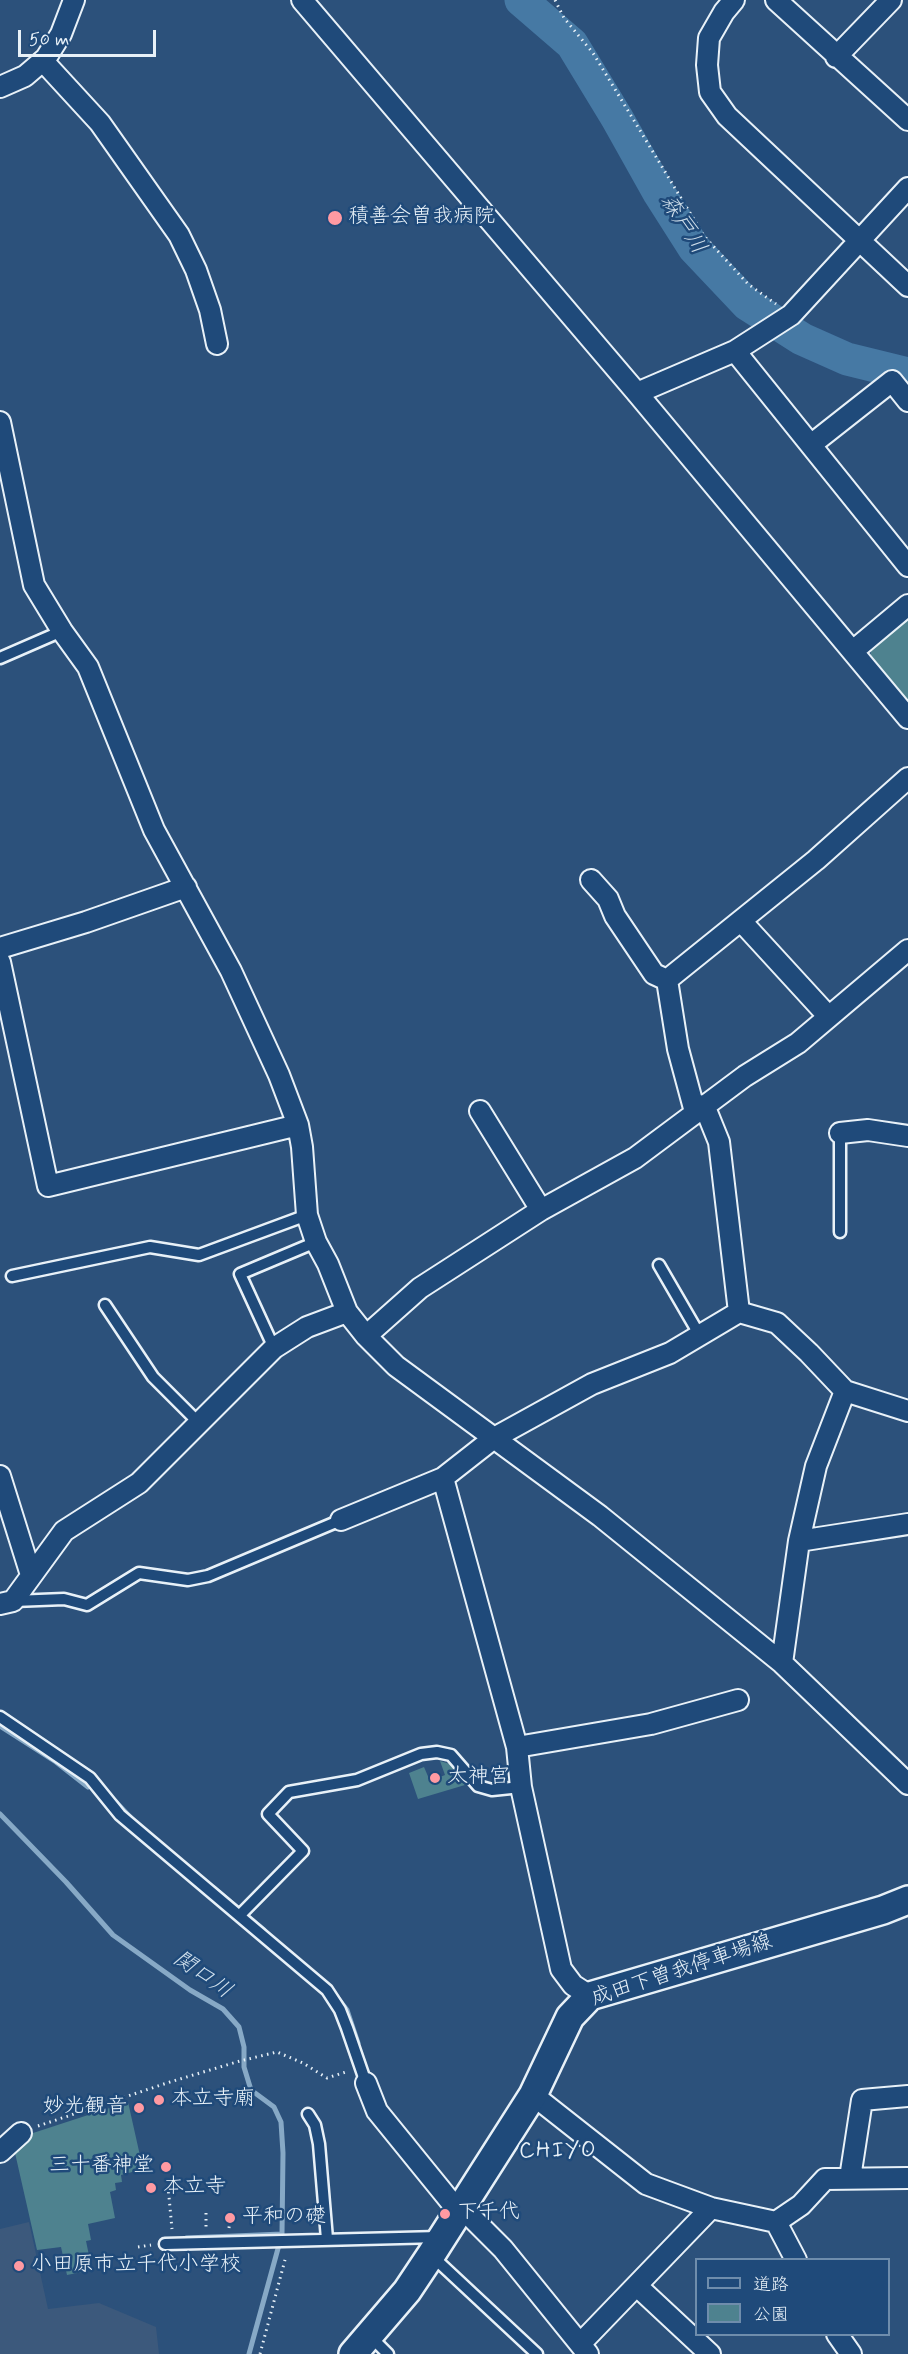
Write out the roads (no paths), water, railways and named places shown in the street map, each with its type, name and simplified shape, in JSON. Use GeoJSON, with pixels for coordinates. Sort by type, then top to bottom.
{"type":"FeatureCollection","features":[{"type":"Feature","properties":{"kind":"main road","name":"成田下曽我停車場線"},"geometry":{"type":"LineString","coordinates":[[361,2345],[407,2291],[437,2246],[533,2095],[570,2017],[590,1996],[883,1910],[908,1900]]}},
{"type":"Feature","properties":{"kind":"street"},"geometry":{"type":"LineString","coordinates":[[0,87],[26,76],[43,61],[61,33],[74,0]]}},
{"type":"Feature","properties":{"kind":"street"},"geometry":{"type":"LineString","coordinates":[[302,0],[637,393],[908,718]]}},
{"type":"Feature","properties":{"kind":"street"},"geometry":{"type":"LineString","coordinates":[[734,0],[709,38],[707,65],[711,92],[727,116],[908,286]]}},
{"type":"Feature","properties":{"kind":"street"},"geometry":{"type":"LineString","coordinates":[[776,0],[836,57],[908,120]]}},
{"type":"Feature","properties":{"kind":"street"},"geometry":{"type":"LineString","coordinates":[[836,57],[891,0]]}},
{"type":"Feature","properties":{"kind":"street"},"geometry":{"type":"LineString","coordinates":[[43,61],[100,123],[179,235],[196,270],[210,310],[217,344]]}},
{"type":"Feature","properties":{"kind":"street"},"geometry":{"type":"LineString","coordinates":[[637,393],[735,351],[789,316],[908,188]]}},
{"type":"Feature","properties":{"kind":"street"},"geometry":{"type":"LineString","coordinates":[[735,351],[908,566]]}},
{"type":"Feature","properties":{"kind":"street"},"geometry":{"type":"LineString","coordinates":[[812,444],[892,381],[908,401]]}},
{"type":"Feature","properties":{"kind":"street"},"geometry":{"type":"LineString","coordinates":[[0,422],[34,585],[62,631],[88,667],[154,830],[231,971],[279,1075],[298,1125],[308,1215],[316,1242],[328,1264],[347,1312],[366,1336],[396,1366],[600,1516],[782,1663],[908,1784]]}},
{"type":"Feature","properties":{"kind":"street"},"geometry":{"type":"LineString","coordinates":[[853,651],[908,605]]}},
{"type":"Feature","properties":{"kind":"street"},"geometry":{"type":"LineString","coordinates":[[667,980],[816,860],[908,778]]}},
{"type":"Feature","properties":{"kind":"street"},"geometry":{"type":"LineString","coordinates":[[591,880],[608,899],[615,916],[654,974],[667,980]]}},
{"type":"Feature","properties":{"kind":"street"},"geometry":{"type":"LineString","coordinates":[[0,948],[186,887]]}},
{"type":"Feature","properties":{"kind":"street"},"geometry":{"type":"LineString","coordinates":[[741,921],[829,1017]]}},
{"type":"Feature","properties":{"kind":"street"},"geometry":{"type":"LineString","coordinates":[[366,1336],[420,1288],[541,1210],[635,1158],[699,1109],[798,1042],[908,950]]}},
{"type":"Feature","properties":{"kind":"street"},"geometry":{"type":"LineString","coordinates":[[0,962],[48,1186],[298,1125]]}},
{"type":"Feature","properties":{"kind":"street"},"geometry":{"type":"LineString","coordinates":[[667,980],[678,1049],[699,1109],[719,1142],[739,1312]]}},
{"type":"Feature","properties":{"kind":"street"},"geometry":{"type":"LineString","coordinates":[[480,1111],[541,1210]]}},
{"type":"Feature","properties":{"kind":"street"},"geometry":{"type":"LineString","coordinates":[[840,1133],[868,1130],[908,1136]]}},
{"type":"Feature","properties":{"kind":"street"},"geometry":{"type":"LineString","coordinates":[[7,1602],[31,1575],[64,1531],[139,1482],[274,1348],[307,1327],[347,1312]]}},
{"type":"Feature","properties":{"kind":"street"},"geometry":{"type":"LineString","coordinates":[[341,1521],[443,1478],[494,1438],[592,1384],[670,1353],[739,1312],[777,1323],[845,1391],[908,1411]]}},
{"type":"Feature","properties":{"kind":"street"},"geometry":{"type":"LineString","coordinates":[[782,1663],[799,1541],[816,1466],[845,1391]]}},
{"type":"Feature","properties":{"kind":"street"},"geometry":{"type":"LineString","coordinates":[[0,1476],[31,1575]]}},
{"type":"Feature","properties":{"kind":"street"},"geometry":{"type":"LineString","coordinates":[[443,1478],[517,1747],[521,1787],[561,1970],[573,1985],[590,1996]]}},
{"type":"Feature","properties":{"kind":"street"},"geometry":{"type":"LineString","coordinates":[[799,1541],[908,1524]]}},
{"type":"Feature","properties":{"kind":"street"},"geometry":{"type":"LineString","coordinates":[[517,1747],[651,1724],[738,1700]]}},
{"type":"Feature","properties":{"kind":"street"},"geometry":{"type":"LineString","coordinates":[[363,2076],[377,2111],[460,2210],[503,2248],[584,2349],[637,2286],[711,2208]]}},
{"type":"Feature","properties":{"kind":"street"},"geometry":{"type":"LineString","coordinates":[[533,2095],[646,2184],[711,2208],[776,2222],[801,2205],[825,2179],[908,2178]]}},
{"type":"Feature","properties":{"kind":"street"},"geometry":{"type":"LineString","coordinates":[[850,2178],[862,2100],[908,2096]]}},
{"type":"Feature","properties":{"kind":"street"},"geometry":{"type":"LineString","coordinates":[[0,2152],[21,2133]]}},
{"type":"Feature","properties":{"kind":"street"},"geometry":{"type":"LineString","coordinates":[[776,2222],[795,2258]]}},
{"type":"Feature","properties":{"kind":"street"},"geometry":{"type":"LineString","coordinates":[[637,2286],[710,2354]]}},
{"type":"Feature","properties":{"kind":"street"},"geometry":{"type":"LineString","coordinates":[[838,2336],[851,2354]]}},
{"type":"Feature","properties":{"kind":"lane"},"geometry":{"type":"LineString","coordinates":[[0,658],[62,631]]}},
{"type":"Feature","properties":{"kind":"lane"},"geometry":{"type":"LineString","coordinates":[[840,1133],[840,1232]]}},
{"type":"Feature","properties":{"kind":"lane"},"geometry":{"type":"LineString","coordinates":[[12,1276],[150,1246],[199,1255],[308,1215]]}},
{"type":"Feature","properties":{"kind":"lane"},"geometry":{"type":"LineString","coordinates":[[274,1348],[240,1274],[316,1242]]}},
{"type":"Feature","properties":{"kind":"lane"},"geometry":{"type":"LineString","coordinates":[[659,1265],[699,1334]]}},
{"type":"Feature","properties":{"kind":"lane"},"geometry":{"type":"LineString","coordinates":[[105,1305],[153,1377],[199,1423]]}},
{"type":"Feature","properties":{"kind":"lane"},"geometry":{"type":"LineString","coordinates":[[7,1602],[64,1599],[87,1605],[139,1573],[188,1580],[208,1576],[341,1521]]}},
{"type":"Feature","properties":{"kind":"lane"},"geometry":{"type":"LineString","coordinates":[[0,1717],[90,1778],[120,1815],[243,1912],[327,1990],[347,2028],[363,2076]]}},
{"type":"Feature","properties":{"kind":"lane"},"geometry":{"type":"LineString","coordinates":[[243,1912],[303,1851],[268,1814],[289,1792],[357,1780],[421,1754],[437,1752],[451,1755],[478,1786],[492,1790],[521,1787]]}},
{"type":"Feature","properties":{"kind":"lane"},"geometry":{"type":"LineString","coordinates":[[308,2114],[315,2125],[319,2144],[327,2239]]}},
{"type":"Feature","properties":{"kind":"lane"},"geometry":{"type":"LineString","coordinates":[[169,2243],[273,2237],[437,2246],[537,2354]]}},
{"type":"Feature","properties":{"kind":"lane"},"geometry":{"type":"LineString","coordinates":[[361,2345],[388,2354]]}},
{"type":"Feature","properties":{"kind":"waterway","name":"森戸川"},"geometry":{"type":"LineString","coordinates":[[521,0],[572,44],[659,193],[694,248],[747,304],[802,339],[847,359],[908,374]]}},
{"type":"Feature","properties":{"kind":"waterway"},"geometry":{"type":"LineString","coordinates":[[0,1726],[56,1762],[88,1787]]}},
{"type":"Feature","properties":{"kind":"waterway"},"geometry":{"type":"LineString","coordinates":[[115,1801],[131,1818]]}},
{"type":"Feature","properties":{"kind":"waterway","name":"関口川"},"geometry":{"type":"LineString","coordinates":[[0,1814],[66,1882],[113,1935],[190,1990],[223,2009],[239,2027],[244,2047],[244,2067],[251,2090],[274,2107],[281,2122],[283,2153],[282,2234],[249,2354]]}},
{"type":"Feature","properties":{"kind":"waterway"},"geometry":{"type":"LineString","coordinates":[[214,1888],[264,1930]]}},
{"type":"Feature","properties":{"kind":"waterway"},"geometry":{"type":"LineString","coordinates":[[337,1997],[347,2010],[358,2043]]}},
{"type":"Feature","properties":{"kind":"waterway"},"geometry":{"type":"LineString","coordinates":[[186,2238],[282,2234]]}},
{"type":"Feature","properties":{"kind":"place","name":"積善会曽我病院"},"geometry":{"type":"Point","coordinates":[335,218]}},
{"type":"Feature","properties":{"kind":"place","name":"太神宮"},"geometry":{"type":"Point","coordinates":[435,1778]}},
{"type":"Feature","properties":{"kind":"place","name":"本立寺廟"},"geometry":{"type":"Point","coordinates":[159,2100]}},
{"type":"Feature","properties":{"kind":"place","name":"妙光観音"},"geometry":{"type":"Point","coordinates":[139,2108]}},
{"type":"Feature","properties":{"kind":"place","name":"三十番神堂"},"geometry":{"type":"Point","coordinates":[166,2167]}},
{"type":"Feature","properties":{"kind":"place","name":"本立寺"},"geometry":{"type":"Point","coordinates":[151,2188]}},
{"type":"Feature","properties":{"kind":"place","name":"下千代"},"geometry":{"type":"Point","coordinates":[445,2214]}},
{"type":"Feature","properties":{"kind":"place","name":"平和の礎"},"geometry":{"type":"Point","coordinates":[230,2218]}},
{"type":"Feature","properties":{"kind":"place","name":"小田原市立千代小学校"},"geometry":{"type":"Point","coordinates":[19,2266]}},
{"type":"Feature","properties":{"kind":"district","name":"CHIYO"},"geometry":{"type":"Point","coordinates":[558,2152]}}]}
